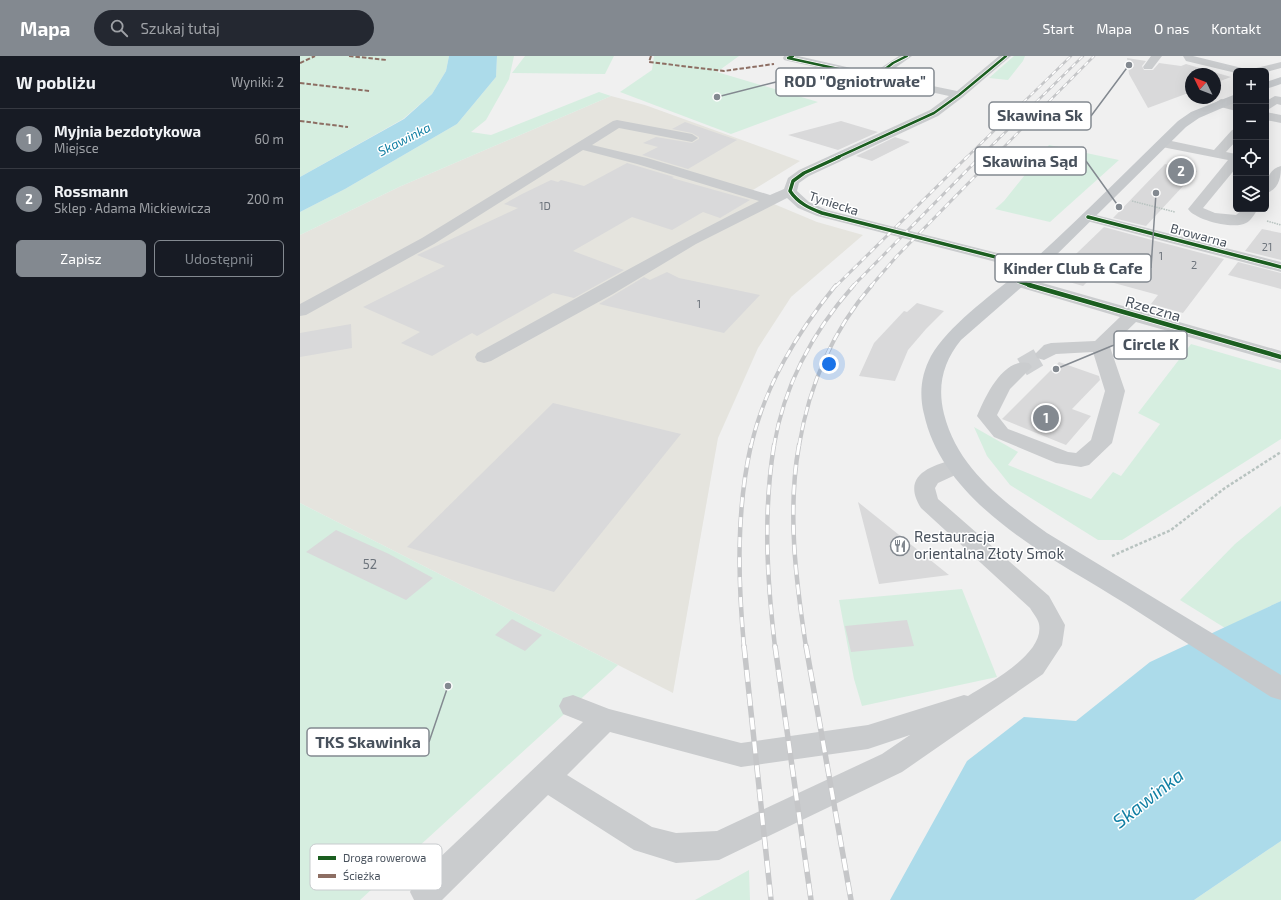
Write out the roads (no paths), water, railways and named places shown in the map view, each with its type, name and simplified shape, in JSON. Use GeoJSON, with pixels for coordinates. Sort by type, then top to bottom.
{"type":"FeatureCollection","features":[{"type":"Feature","properties":{"kind":"main road"},"geometry":{"type":"LineString","coordinates":[[1269,84],[1281,80]]}},
{"type":"Feature","properties":{"kind":"main road"},"geometry":{"type":"LineString","coordinates":[[1221,103],[1233,99]]}},
{"type":"Feature","properties":{"kind":"main road"},"geometry":{"type":"LineString","coordinates":[[1219,104],[1188,119],[1035,267],[955,336],[945,348],[935,365],[930,384],[934,424],[956,466],[981,493],[1004,513],[1042,540],[1109,569],[1281,689]]}},
{"type":"Feature","properties":{"kind":"street"},"geometry":{"type":"LineString","coordinates":[[776,56],[790,57],[959,95]]}},
{"type":"Feature","properties":{"kind":"street"},"geometry":{"type":"LineString","coordinates":[[875,77],[893,63],[907,56]]}},
{"type":"Feature","properties":{"kind":"street","name":"Tyniecka"},"geometry":{"type":"LineString","coordinates":[[1006,56],[959,95],[928,116],[797,177],[790,186],[790,190],[796,200],[801,204],[822,213],[1035,267]]}},
{"type":"Feature","properties":{"kind":"street"},"geometry":{"type":"LineString","coordinates":[[1148,67],[1156,56]]}},
{"type":"Feature","properties":{"kind":"street"},"geometry":{"type":"LineString","coordinates":[[1188,56],[1190,59],[1233,69]]}},
{"type":"Feature","properties":{"kind":"street"},"geometry":{"type":"LineString","coordinates":[[1263,58],[1281,63]]}},
{"type":"Feature","properties":{"kind":"street"},"geometry":{"type":"LineString","coordinates":[[1265,68],[1281,63]]}},
{"type":"Feature","properties":{"kind":"street"},"geometry":{"type":"LineString","coordinates":[[1269,85],[1281,88]]}},
{"type":"Feature","properties":{"kind":"street"},"geometry":{"type":"LineString","coordinates":[[1269,104],[1274,100],[1281,101]]}},
{"type":"Feature","properties":{"kind":"street"},"geometry":{"type":"LineString","coordinates":[[1221,103],[1233,106]]}},
{"type":"Feature","properties":{"kind":"street"},"geometry":{"type":"LineString","coordinates":[[1269,117],[1281,119]]}},
{"type":"Feature","properties":{"kind":"street"},"geometry":{"type":"LineString","coordinates":[[300,311],[428,241],[617,124],[692,138]]}},
{"type":"Feature","properties":{"kind":"street"},"geometry":{"type":"LineString","coordinates":[[1217,154],[1233,136]]}},
{"type":"Feature","properties":{"kind":"street"},"geometry":{"type":"LineString","coordinates":[[1162,143],[1233,157]]}},
{"type":"Feature","properties":{"kind":"street"},"geometry":{"type":"LineString","coordinates":[[581,146],[642,161],[770,200]]}},
{"type":"Feature","properties":{"kind":"street"},"geometry":{"type":"LineString","coordinates":[[1233,162],[1195,209],[1201,214],[1228,220],[1242,220],[1249,212]]}},
{"type":"Feature","properties":{"kind":"street"},"geometry":{"type":"LineString","coordinates":[[1269,165],[1281,168],[1269,185]]}},
{"type":"Feature","properties":{"kind":"street"},"geometry":{"type":"LineString","coordinates":[[484,357],[607,290],[690,241],[790,190]]}},
{"type":"Feature","properties":{"kind":"street","name":"Browarna"},"geometry":{"type":"LineString","coordinates":[[1088,217],[1281,267]]}},
{"type":"Feature","properties":{"kind":"street"},"geometry":{"type":"LineString","coordinates":[[1149,233],[1162,224],[1174,224],[1226,238],[1232,242],[1219,251]]}},
{"type":"Feature","properties":{"kind":"street","name":"Rzeczna"},"geometry":{"type":"LineString","coordinates":[[1018,281],[1132,316],[1281,357]]}},
{"type":"Feature","properties":{"kind":"street"},"geometry":{"type":"LineString","coordinates":[[1044,354],[1051,350],[1100,346],[1132,316]]}},
{"type":"Feature","properties":{"kind":"street"},"geometry":{"type":"LineString","coordinates":[[1022,367],[1013,373],[998,389],[987,416],[1001,433],[1064,458],[1081,460],[1101,443],[1115,391],[1100,346]]}},
{"type":"Feature","properties":{"kind":"street"},"geometry":{"type":"LineString","coordinates":[[545,777],[645,840],[676,848],[719,844],[892,763],[1033,667],[1049,645],[1052,625],[1040,602],[929,503],[924,495],[924,486],[929,479],[938,472],[956,466]]}},
{"type":"Feature","properties":{"kind":"street"},"geometry":{"type":"LineString","coordinates":[[573,706],[605,718],[741,755],[868,737],[988,698]]}},
{"type":"Feature","properties":{"kind":"street"},"geometry":{"type":"LineString","coordinates":[[442,877],[605,718]]}},
{"type":"Feature","properties":{"kind":"water","name":"Skawinka"},"geometry":{"type":"Polygon","coordinates":[[[449,56],[497,56],[496,77],[457,124],[345,189],[300,212],[300,177],[404,119],[432,94],[446,71],[449,56]]]}},
{"type":"Feature","properties":{"kind":"water","name":"Skawinka"},"geometry":{"type":"Polygon","coordinates":[[[1281,601],[1281,841],[1194,900],[890,900],[967,761],[1020,720],[1024,717],[1076,721],[1150,662],[1281,601]]]}},
{"type":"Feature","properties":{"kind":"tunnel"},"geometry":{"type":"LineString","coordinates":[[1022,367],[1044,354]]}},
{"type":"Feature","properties":{"kind":"railway"},"geometry":{"type":"LineString","coordinates":[[966,158],[1071,56]]}},
{"type":"Feature","properties":{"kind":"railway"},"geometry":{"type":"LineString","coordinates":[[979,158],[1083,56]]}},
{"type":"Feature","properties":{"kind":"railway"},"geometry":{"type":"LineString","coordinates":[[993,158],[1094,56]]}},
{"type":"Feature","properties":{"kind":"railway"},"geometry":{"type":"LineString","coordinates":[[836,286],[967,157]]}},
{"type":"Feature","properties":{"kind":"railway"},"geometry":{"type":"LineString","coordinates":[[871,286],[897,256],[994,157]]}},
{"type":"Feature","properties":{"kind":"railway"},"geometry":{"type":"LineString","coordinates":[[853,286],[979,158]]}},
{"type":"Feature","properties":{"kind":"railway"},"geometry":{"type":"LineString","coordinates":[[751,446],[765,402],[784,361],[808,322],[836,285]]}},
{"type":"Feature","properties":{"kind":"railway"},"geometry":{"type":"LineString","coordinates":[[774,446],[785,401],[793,380],[826,321],[839,302],[854,285]]}},
{"type":"Feature","properties":{"kind":"railway"},"geometry":{"type":"LineString","coordinates":[[799,446],[809,402],[824,360],[845,321],[872,285]]}},
{"type":"Feature","properties":{"kind":"railway"},"geometry":{"type":"LineString","coordinates":[[744,647],[740,597],[740,546],[743,495],[751,445]]}},
{"type":"Feature","properties":{"kind":"railway"},"geometry":{"type":"LineString","coordinates":[[774,445],[768,496],[767,546],[775,647]]}},
{"type":"Feature","properties":{"kind":"railway"},"geometry":{"type":"LineString","coordinates":[[799,445],[795,470],[793,521],[796,572],[806,647]]}},
{"type":"Feature","properties":{"kind":"railway"},"geometry":{"type":"LineString","coordinates":[[744,646],[771,900]]}},
{"type":"Feature","properties":{"kind":"railway"},"geometry":{"type":"LineString","coordinates":[[775,646],[811,900]]}},
{"type":"Feature","properties":{"kind":"railway"},"geometry":{"type":"LineString","coordinates":[[806,646],[851,900]]}},
{"type":"Feature","properties":{"kind":"place","name":"Skawina Sk"},"geometry":{"type":"Point","coordinates":[1129,65]}},
{"type":"Feature","properties":{"kind":"place","name":"ROD \"Ogniotrwałe\""},"geometry":{"type":"Point","coordinates":[717,97]}},
{"type":"Feature","properties":{"kind":"place","name":"Rossmann"},"geometry":{"type":"Point","coordinates":[1181,171]}},
{"type":"Feature","properties":{"kind":"place","name":"Kinder Club & Cafe"},"geometry":{"type":"Point","coordinates":[1156,193]}},
{"type":"Feature","properties":{"kind":"place","name":"Skawina Sąd"},"geometry":{"type":"Point","coordinates":[1119,207]}},
{"type":"Feature","properties":{"kind":"place","name":"Circle K"},"geometry":{"type":"Point","coordinates":[1056,369]}},
{"type":"Feature","properties":{"kind":"place","name":"Myjnia bezdotykowa"},"geometry":{"type":"Point","coordinates":[1046,418]}},
{"type":"Feature","properties":{"kind":"place","name":"Restauracja orientalna Złoty Smok"},"geometry":{"type":"Point","coordinates":[900,546]}},
{"type":"Feature","properties":{"kind":"place","name":"TKS Skawinka"},"geometry":{"type":"Point","coordinates":[448,686]}}]}
